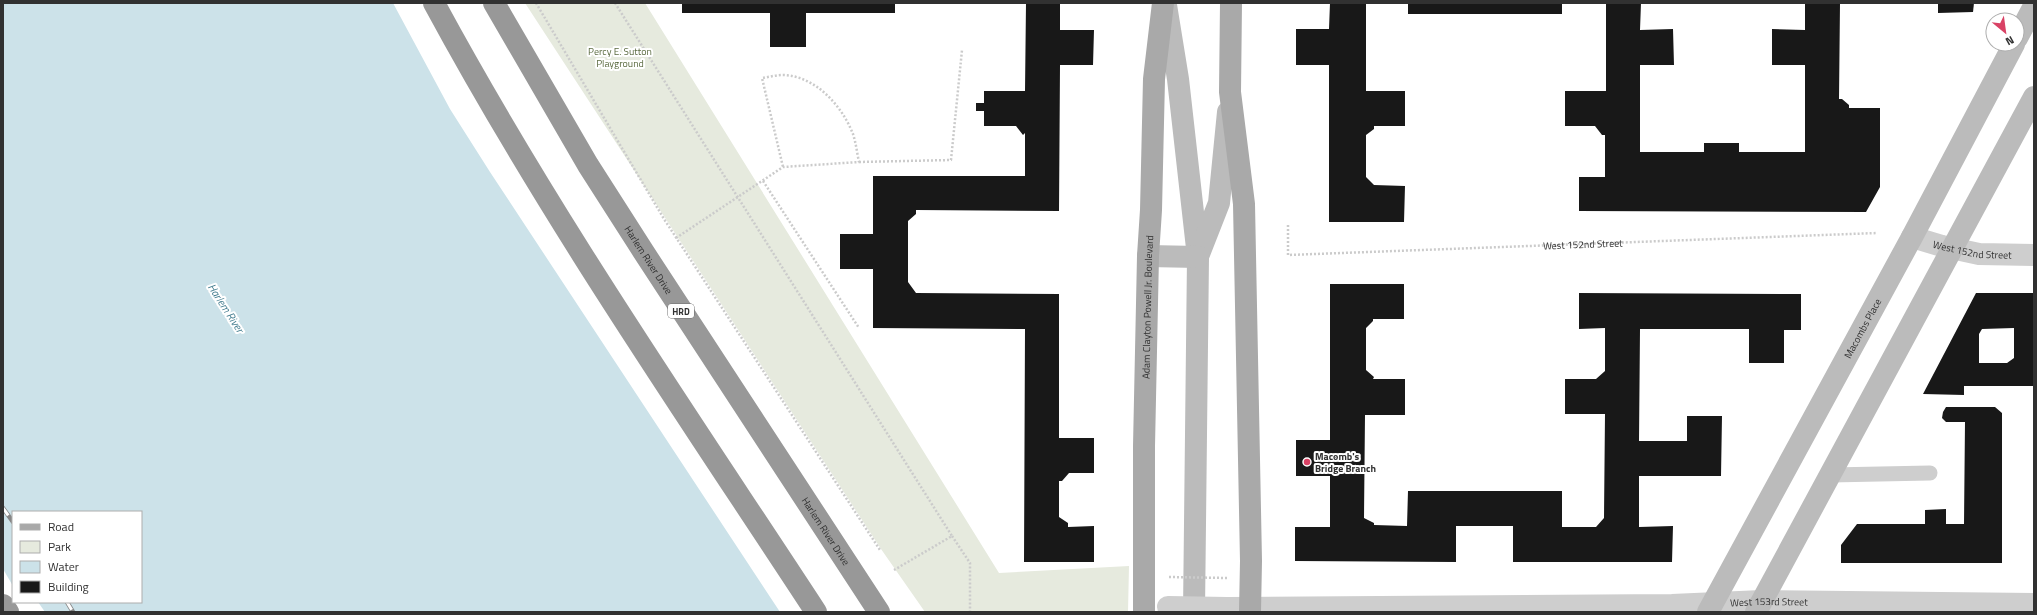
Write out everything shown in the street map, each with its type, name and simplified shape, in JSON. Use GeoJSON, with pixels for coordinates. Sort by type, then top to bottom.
{"type":"FeatureCollection","features":[{"type":"Feature","properties":{"kind":"highway"},"geometry":{"type":"LineString","coordinates":[[434,3],[493,107],[586,260],[816,612]]}},
{"type":"Feature","properties":{"kind":"highway","name":"Harlem River Drive"},"geometry":{"type":"LineString","coordinates":[[494,3],[588,165],[878,612]]}},
{"type":"Feature","properties":{"kind":"highway"},"geometry":{"type":"LineString","coordinates":[[3,604],[8,612]]}},
{"type":"Feature","properties":{"kind":"main road","name":"Adam Clayton Powell Jr. Boulevard"},"geometry":{"type":"LineString","coordinates":[[1144,610],[1144,446],[1148,256],[1151,210],[1154,79],[1164,3]]}},
{"type":"Feature","properties":{"kind":"main road","name":"Adam Clayton Powell Jr. Boulevard"},"geometry":{"type":"LineString","coordinates":[[1164,3],[1178,80],[1198,256],[1194,612]]}},
{"type":"Feature","properties":{"kind":"main road","name":"Adam Clayton Powell Jr. Boulevard"},"geometry":{"type":"LineString","coordinates":[[1198,256],[1219,203],[1230,92],[1231,3]]}},
{"type":"Feature","properties":{"kind":"main road"},"geometry":{"type":"LineString","coordinates":[[2025,23],[2034,6]]}},
{"type":"Feature","properties":{"kind":"main road","name":"Macombs Place"},"geometry":{"type":"LineString","coordinates":[[1711,607],[1912,238],[2010,52]]}},
{"type":"Feature","properties":{"kind":"main road","name":"Adam Clayton Powell Jr. Boulevard"},"geometry":{"type":"LineString","coordinates":[[1230,92],[1244,204],[1252,561],[1250,610]]}},
{"type":"Feature","properties":{"kind":"main road"},"geometry":{"type":"LineString","coordinates":[[1759,607],[1954,248],[2034,97]]}},
{"type":"Feature","properties":{"kind":"main road"},"geometry":{"type":"LineString","coordinates":[[1148,256],[1198,256]]}},
{"type":"Feature","properties":{"kind":"street","name":"West 152nd Street"},"geometry":{"type":"LineString","coordinates":[[1912,238],[1979,254],[2034,255]]}},
{"type":"Feature","properties":{"kind":"street","name":"West 153rd Street"},"geometry":{"type":"LineString","coordinates":[[1144,610],[1168,607],[1250,610],[1672,605],[1759,607],[2034,604]]}},
{"type":"Feature","properties":{"kind":"lane"},"geometry":{"type":"LineString","coordinates":[[1830,475],[1930,473]]}},
{"type":"Feature","properties":{"kind":"path"},"geometry":{"type":"LineString","coordinates":[[536,3],[676,238],[880,550]]}},
{"type":"Feature","properties":{"kind":"path"},"geometry":{"type":"LineString","coordinates":[[615,3],[970,563],[970,612]]}},
{"type":"Feature","properties":{"kind":"path"},"geometry":{"type":"LineString","coordinates":[[676,238],[783,167],[859,162],[951,160],[962,50]]}},
{"type":"Feature","properties":{"kind":"path"},"geometry":{"type":"LineString","coordinates":[[783,167],[762,78],[784,75],[808,81],[822,91],[842,113],[853,135],[859,162]]}},
{"type":"Feature","properties":{"kind":"path"},"geometry":{"type":"LineString","coordinates":[[763,181],[859,328]]}},
{"type":"Feature","properties":{"kind":"path","name":"West 152nd Street"},"geometry":{"type":"LineString","coordinates":[[1288,225],[1288,255],[1877,233]]}},
{"type":"Feature","properties":{"kind":"path"},"geometry":{"type":"LineString","coordinates":[[894,570],[952,536]]}},
{"type":"Feature","properties":{"kind":"path"},"geometry":{"type":"LineString","coordinates":[[1169,577],[1227,578]]}},
{"type":"Feature","properties":{"kind":"green space","name":"Percy E. Sutton Playground"},"geometry":{"type":"Polygon","coordinates":[[[525,3],[645,3],[999,573],[1129,566],[1128,612],[925,612],[881,549],[525,3]]]}},
{"type":"Feature","properties":{"kind":"water","name":"Harlem River"},"geometry":{"type":"Polygon","coordinates":[[[3,3],[393,3],[450,109],[490,172],[780,612],[45,612],[39,603],[142,603],[142,511],[12,511],[12,585],[3,590],[3,3]]]}},
{"type":"Feature","properties":{"kind":"pier"},"geometry":{"type":"Polygon","coordinates":[[[3,569],[12,587],[3,592],[3,569]]]}},
{"type":"Feature","properties":{"kind":"building"},"geometry":{"type":"Polygon","coordinates":[[[682,3],[895,3],[895,13],[806,13],[806,47],[770,47],[770,13],[682,13],[682,3]]]}},
{"type":"Feature","properties":{"kind":"building"},"geometry":{"type":"Polygon","coordinates":[[[1026,3],[1060,3],[1060,30],[1094,30],[1093,65],[1060,65],[1059,211],[916,210],[916,214],[908,221],[908,282],[916,293],[1059,294],[1059,438],[1094,438],[1094,473],[1069,473],[1062,481],[1059,481],[1059,517],[1068,523],[1068,527],[1094,526],[1094,562],[1024,562],[1025,329],[873,328],[873,269],[840,269],[840,234],[873,234],[873,176],[1025,176],[1025,133],[1023,135],[1016,126],[984,126],[984,111],[976,111],[976,103],[984,103],[984,91],[1025,91],[1026,3]]]}},
{"type":"Feature","properties":{"kind":"building"},"geometry":{"type":"Polygon","coordinates":[[[1330,3],[1366,3],[1366,91],[1405,91],[1405,126],[1374,126],[1374,129],[1366,135],[1366,177],[1374,185],[1405,186],[1404,222],[1329,222],[1329,65],[1296,65],[1296,29],[1329,29],[1330,3]]]}},
{"type":"Feature","properties":{"kind":"building"},"geometry":{"type":"Polygon","coordinates":[[[1408,3],[1562,3],[1562,14],[1408,14],[1408,3]]]}},
{"type":"Feature","properties":{"kind":"building"},"geometry":{"type":"Polygon","coordinates":[[[1606,3],[1641,3],[1640,30],[1673,29],[1674,65],[1640,65],[1640,152],[1704,152],[1704,143],[1739,143],[1739,152],[1805,152],[1805,65],[1772,65],[1772,29],[1805,30],[1805,3],[1840,3],[1839,99],[1842,99],[1849,105],[1849,108],[1880,108],[1880,187],[1866,212],[1579,211],[1579,177],[1605,177],[1605,135],[1602,135],[1595,126],[1565,126],[1565,91],[1606,91],[1606,3]]]}},
{"type":"Feature","properties":{"kind":"building"},"geometry":{"type":"Polygon","coordinates":[[[1938,3],[1974,3],[1973,12],[1938,13],[1938,3]]]}},
{"type":"Feature","properties":{"kind":"building"},"geometry":{"type":"Polygon","coordinates":[[[1330,284],[1404,284],[1404,319],[1373,319],[1373,321],[1366,328],[1366,370],[1374,377],[1373,379],[1405,379],[1405,415],[1365,415],[1364,518],[1374,523],[1374,525],[1407,526],[1408,491],[1562,491],[1562,527],[1596,527],[1604,518],[1605,414],[1565,414],[1565,379],[1596,379],[1605,371],[1605,328],[1579,329],[1579,293],[1801,294],[1801,330],[1784,330],[1784,363],[1749,363],[1749,329],[1640,329],[1639,441],[1687,441],[1687,416],[1722,416],[1721,476],[1639,476],[1639,527],[1673,526],[1672,562],[1513,562],[1513,526],[1456,526],[1456,562],[1295,561],[1295,527],[1330,527],[1330,476],[1296,476],[1296,440],[1330,440],[1330,284]]]}},
{"type":"Feature","properties":{"kind":"building"},"geometry":{"type":"Polygon","coordinates":[[[1976,293],[2034,293],[2034,386],[1964,386],[1964,395],[1923,394],[1976,293]],[[2014,328],[1982,329],[1979,334],[1979,363],[2007,363],[2014,358],[2014,328]]]}},
{"type":"Feature","properties":{"kind":"building"},"geometry":{"type":"Polygon","coordinates":[[[1946,407],[1995,407],[2002,413],[2002,563],[1841,563],[1841,545],[1857,524],[1925,524],[1925,510],[1946,509],[1946,524],[1964,524],[1965,422],[1946,422],[1942,418],[1946,407]]]}},
{"type":"Feature","properties":{"kind":"railway"},"geometry":{"type":"LineString","coordinates":[[3,508],[12,521]]}},
{"type":"Feature","properties":{"kind":"railway"},"geometry":{"type":"LineString","coordinates":[[68,603],[73,612]]}},
{"type":"Feature","properties":{"kind":"place","name":"Macomb's Bridge Branch"},"geometry":{"type":"Point","coordinates":[1307,462]}}]}
